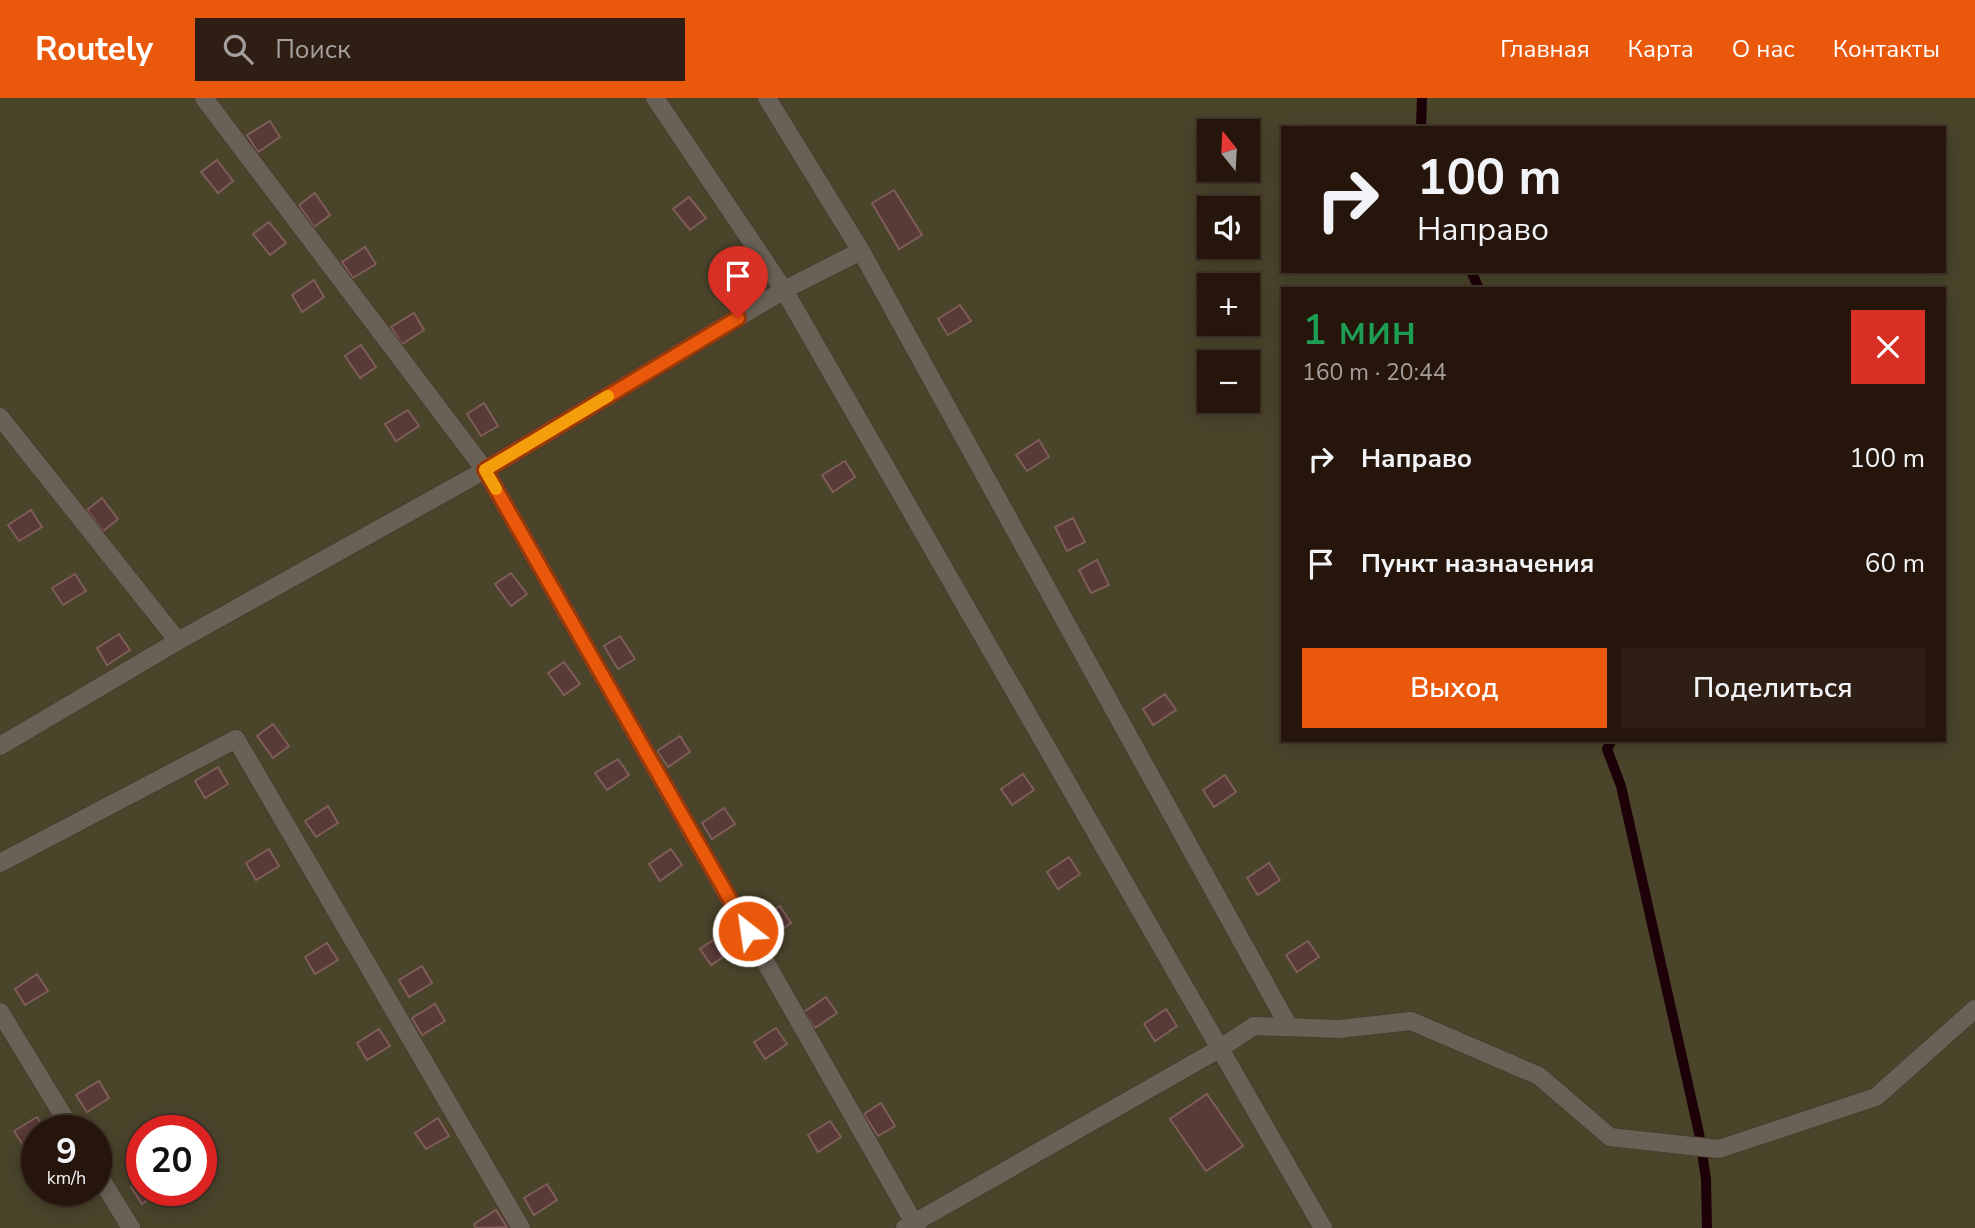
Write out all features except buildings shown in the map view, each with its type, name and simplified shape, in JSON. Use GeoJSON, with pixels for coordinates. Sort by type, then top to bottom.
{"type":"FeatureCollection","features":[{"type":"Feature","properties":{"kind":"lane"},"geometry":{"type":"LineString","coordinates":[[204,98],[485,470],[912,1226],[1219,1049],[1254,1026],[1339,1029],[1412,1021],[1539,1076],[1610,1137],[1719,1149],[1876,1097],[1975,1009]]}},
{"type":"Feature","properties":{"kind":"lane"},"geometry":{"type":"LineString","coordinates":[[655,98],[785,290],[1323,1228]]}},
{"type":"Feature","properties":{"kind":"lane"},"geometry":{"type":"LineString","coordinates":[[767,98],[861,251],[1289,1027]]}},
{"type":"Feature","properties":{"kind":"lane"},"geometry":{"type":"LineString","coordinates":[[0,746],[178,641],[485,470],[785,290],[861,251]]}},
{"type":"Feature","properties":{"kind":"lane"},"geometry":{"type":"LineString","coordinates":[[0,418],[178,641]]}},
{"type":"Feature","properties":{"kind":"lane"},"geometry":{"type":"LineString","coordinates":[[0,863],[236,739],[521,1228]]}},
{"type":"Feature","properties":{"kind":"lane"},"geometry":{"type":"LineString","coordinates":[[0,1012],[63,1115]]}},
{"type":"Feature","properties":{"kind":"lane"},"geometry":{"type":"LineString","coordinates":[[112,1197],[131,1228]]}},
{"type":"Feature","properties":{"kind":"shaded area"},"geometry":{"type":"Polygon","coordinates":[[[0,98],[1975,98],[1975,1228],[0,1228],[0,98]]]}},
{"type":"Feature","properties":{"kind":"waterway"},"geometry":{"type":"LineString","coordinates":[[1421,126],[1422,98]]}},
{"type":"Feature","properties":{"kind":"waterway"},"geometry":{"type":"LineString","coordinates":[[1472,273],[1478,287]]}},
{"type":"Feature","properties":{"kind":"waterway"},"geometry":{"type":"LineString","coordinates":[[1611,742],[1607,749],[1621,786],[1699,1133],[1706,1179],[1707,1228]]}},
{"type":"Feature","properties":{"kind":"slow traffic"},"geometry":{"type":"LineString","coordinates":[[496,489],[485,470],[608,396]]}},
{"type":"Feature","properties":{"kind":"route"},"geometry":{"type":"LineString","coordinates":[[738,318],[485,470],[748,931]]}}]}
